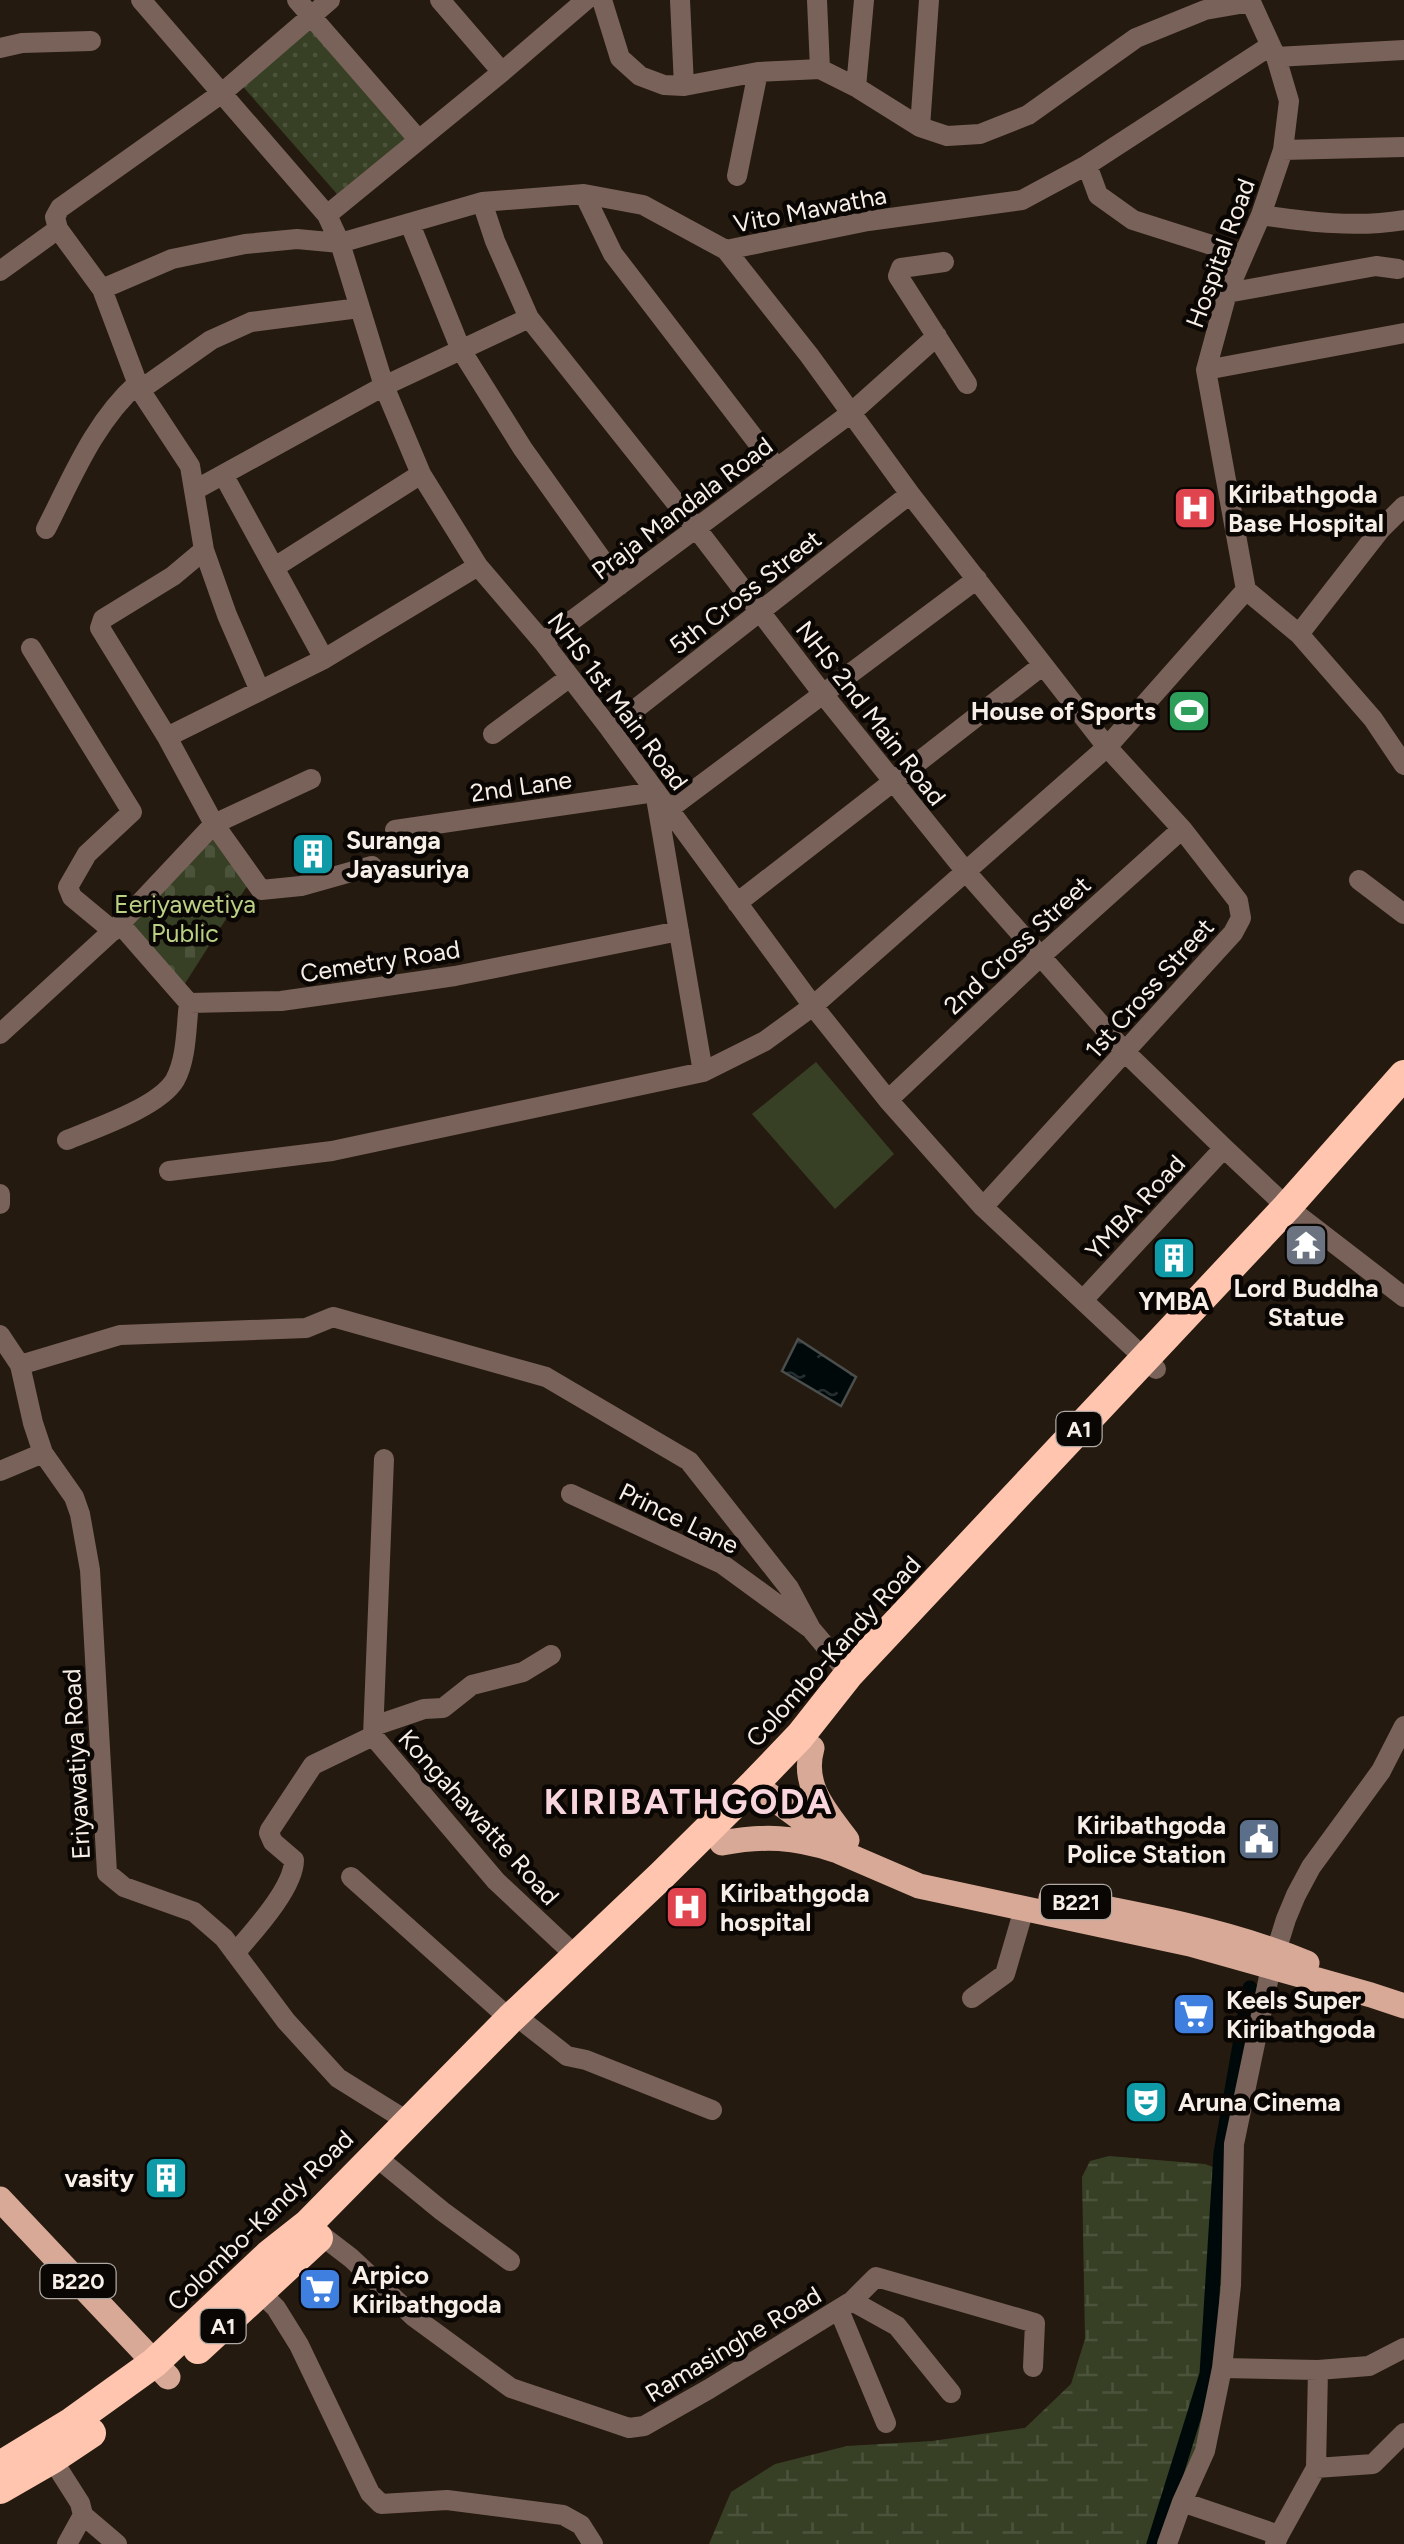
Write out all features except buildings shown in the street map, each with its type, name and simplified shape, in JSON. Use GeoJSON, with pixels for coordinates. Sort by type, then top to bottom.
{"type":"FeatureCollection","features":[{"type":"Feature","properties":{"kind":"highway","name":"Colombo-Kandy Road"},"geometry":{"type":"LineString","coordinates":[[1294,1212],[1404,1075]]}},
{"type":"Feature","properties":{"kind":"highway","name":"Colombo-Kandy Road"},"geometry":{"type":"LineString","coordinates":[[517,2021],[722,1843],[849,1674],[1404,1100]]}},
{"type":"Feature","properties":{"kind":"highway","name":"Colombo-Kandy Road"},"geometry":{"type":"LineString","coordinates":[[0,2466],[161,2370],[270,2254],[413,2126],[576,1956],[766,1784],[812,1748],[1151,1364]]}},
{"type":"Feature","properties":{"kind":"highway","name":"Colombo-Kandy Road"},"geometry":{"type":"LineString","coordinates":[[0,2489],[52,2459],[260,2292],[386,2165],[413,2126]]}},
{"type":"Feature","properties":{"kind":"main road"},"geometry":{"type":"LineString","coordinates":[[812,1748],[808,1762],[816,1800],[843,1846]]}},
{"type":"Feature","properties":{"kind":"main road","name":"B221"},"geometry":{"type":"LineString","coordinates":[[766,1784],[843,1846],[920,1886],[1274,1959]]}},
{"type":"Feature","properties":{"kind":"main road"},"geometry":{"type":"LineString","coordinates":[[722,1843],[780,1837],[843,1846]]}},
{"type":"Feature","properties":{"kind":"main road","name":"B221"},"geometry":{"type":"LineString","coordinates":[[843,1846],[948,1879],[1144,1915],[1404,2005]]}},
{"type":"Feature","properties":{"kind":"main road","name":"B220"},"geometry":{"type":"LineString","coordinates":[[0,2199],[161,2370]]}},
{"type":"Feature","properties":{"kind":"street","name":"NHS 1st Main Road"},"geometry":{"type":"LineString","coordinates":[[140,0],[327,216],[340,244],[384,386],[421,474],[478,566],[570,677],[813,1006],[888,1100],[983,1207],[1151,1364]]}},
{"type":"Feature","properties":{"kind":"street"},"geometry":{"type":"LineString","coordinates":[[260,691],[204,550],[190,466],[139,386],[102,289],[58,229],[55,217],[60,208],[222,92],[304,8],[330,0]]}},
{"type":"Feature","properties":{"kind":"street"},"geometry":{"type":"LineString","coordinates":[[440,0],[502,72]]}},
{"type":"Feature","properties":{"kind":"street"},"geometry":{"type":"LineString","coordinates":[[327,216],[586,0]]}},
{"type":"Feature","properties":{"kind":"street"},"geometry":{"type":"LineString","coordinates":[[602,0],[620,58],[640,76],[684,86],[758,72],[820,69],[920,126],[947,136],[980,134],[1028,115],[1136,38],[1204,10],[1250,1]]}},
{"type":"Feature","properties":{"kind":"street"},"geometry":{"type":"LineString","coordinates":[[680,0],[684,86]]}},
{"type":"Feature","properties":{"kind":"street"},"geometry":{"type":"LineString","coordinates":[[817,0],[820,69]]}},
{"type":"Feature","properties":{"kind":"street"},"geometry":{"type":"LineString","coordinates":[[856,87],[864,0]]}},
{"type":"Feature","properties":{"kind":"street"},"geometry":{"type":"LineString","coordinates":[[920,126],[929,0]]}},
{"type":"Feature","properties":{"kind":"street","name":"Hospital Road"},"geometry":{"type":"LineString","coordinates":[[1246,590],[1206,370],[1227,293],[1261,215],[1283,150],[1289,101],[1273,51],[1250,1]]}},
{"type":"Feature","properties":{"kind":"street"},"geometry":{"type":"LineString","coordinates":[[304,8],[418,139]]}},
{"type":"Feature","properties":{"kind":"street"},"geometry":{"type":"LineString","coordinates":[[0,48],[22,43],[92,41]]}},
{"type":"Feature","properties":{"kind":"street"},"geometry":{"type":"LineString","coordinates":[[1273,51],[1404,50]]}},
{"type":"Feature","properties":{"kind":"street","name":"Vito Mawatha"},"geometry":{"type":"LineString","coordinates":[[102,289],[172,259],[245,244],[296,239],[340,244],[482,202],[584,194],[643,204],[726,250],[868,222],[1022,200],[1087,165],[1273,51]]}},
{"type":"Feature","properties":{"kind":"street"},"geometry":{"type":"LineString","coordinates":[[738,176],[758,72]]}},
{"type":"Feature","properties":{"kind":"street"},"geometry":{"type":"LineString","coordinates":[[1283,150],[1404,146]]}},
{"type":"Feature","properties":{"kind":"street"},"geometry":{"type":"LineString","coordinates":[[1087,165],[1098,195],[1134,220],[1243,255]]}},
{"type":"Feature","properties":{"kind":"street"},"geometry":{"type":"LineString","coordinates":[[584,194],[613,254],[777,468]]}},
{"type":"Feature","properties":{"kind":"street","name":"NHS 2nd Main Road"},"geometry":{"type":"LineString","coordinates":[[482,202],[530,318],[967,873],[1126,1053],[1294,1212],[1404,1297]]}},
{"type":"Feature","properties":{"kind":"street"},"geometry":{"type":"LineString","coordinates":[[1261,215],[1324,224],[1404,220]]}},
{"type":"Feature","properties":{"kind":"street"},"geometry":{"type":"LineString","coordinates":[[410,224],[461,350],[522,450],[620,585]]}},
{"type":"Feature","properties":{"kind":"street"},"geometry":{"type":"LineString","coordinates":[[0,270],[58,229]]}},
{"type":"Feature","properties":{"kind":"street","name":"1st Cross Street"},"geometry":{"type":"LineString","coordinates":[[726,250],[976,580],[1108,747],[1182,829],[1238,900],[1240,918],[1232,933],[983,1207]]}},
{"type":"Feature","properties":{"kind":"street"},"geometry":{"type":"LineString","coordinates":[[944,262],[901,268],[898,276],[967,384]]}},
{"type":"Feature","properties":{"kind":"street"},"geometry":{"type":"LineString","coordinates":[[1227,293],[1376,266],[1398,269]]}},
{"type":"Feature","properties":{"kind":"street"},"geometry":{"type":"LineString","coordinates":[[46,529],[93,435],[121,398],[210,340],[252,322],[358,308]]}},
{"type":"Feature","properties":{"kind":"street"},"geometry":{"type":"LineString","coordinates":[[195,490],[384,386],[530,318]]}},
{"type":"Feature","properties":{"kind":"street"},"geometry":{"type":"LineString","coordinates":[[1206,370],[1404,332]]}},
{"type":"Feature","properties":{"kind":"street","name":"Praja Mandala Road"},"geometry":{"type":"LineString","coordinates":[[543,642],[850,413],[937,336]]}},
{"type":"Feature","properties":{"kind":"street"},"geometry":{"type":"LineString","coordinates":[[275,568],[421,474]]}},
{"type":"Feature","properties":{"kind":"street"},"geometry":{"type":"LineString","coordinates":[[224,476],[324,659]]}},
{"type":"Feature","properties":{"kind":"street","name":"5th Cross Street"},"geometry":{"type":"LineString","coordinates":[[610,730],[910,494]]}},
{"type":"Feature","properties":{"kind":"street"},"geometry":{"type":"LineString","coordinates":[[1299,634],[1380,530],[1404,506]]}},
{"type":"Feature","properties":{"kind":"street"},"geometry":{"type":"LineString","coordinates":[[204,550],[173,576],[103,619],[100,628],[214,824],[260,890],[301,886],[372,866]]}},
{"type":"Feature","properties":{"kind":"street"},"geometry":{"type":"LineString","coordinates":[[167,738],[324,659],[478,566]]}},
{"type":"Feature","properties":{"kind":"street"},"geometry":{"type":"LineString","coordinates":[[669,809],[976,580]]}},
{"type":"Feature","properties":{"kind":"street"},"geometry":{"type":"LineString","coordinates":[[169,1171],[332,1151],[703,1072],[766,1041],[813,1006],[1108,747],[1246,590],[1299,634],[1373,719],[1404,765]]}},
{"type":"Feature","properties":{"kind":"street"},"geometry":{"type":"LineString","coordinates":[[31,648],[132,812],[87,854],[68,887],[72,896],[116,928],[189,1003],[182,1058],[174,1082],[140,1110],[67,1140]]}},
{"type":"Feature","properties":{"kind":"street"},"geometry":{"type":"LineString","coordinates":[[737,903],[1043,664]]}},
{"type":"Feature","properties":{"kind":"street"},"geometry":{"type":"LineString","coordinates":[[493,734],[570,677]]}},
{"type":"Feature","properties":{"kind":"street"},"geometry":{"type":"LineString","coordinates":[[0,1034],[116,928],[214,824],[311,779]]}},
{"type":"Feature","properties":{"kind":"street"},"geometry":{"type":"LineString","coordinates":[[655,792],[703,1072]]}},
{"type":"Feature","properties":{"kind":"street","name":"2nd Lane"},"geometry":{"type":"LineString","coordinates":[[395,830],[655,792]]}},
{"type":"Feature","properties":{"kind":"street","name":"2nd Cross Street"},"geometry":{"type":"LineString","coordinates":[[888,1100],[1182,829]]}},
{"type":"Feature","properties":{"kind":"street"},"geometry":{"type":"LineString","coordinates":[[1360,880],[1404,914]]}},
{"type":"Feature","properties":{"kind":"street","name":"Cemetry Road"},"geometry":{"type":"LineString","coordinates":[[189,1003],[281,1000],[455,976],[679,931]]}},
{"type":"Feature","properties":{"kind":"street","name":"YMBA Road"},"geometry":{"type":"LineString","coordinates":[[1084,1300],[1224,1148]]}},
{"type":"Feature","properties":{"kind":"street"},"geometry":{"type":"LineString","coordinates":[[0,1194],[0,1204]]}},
{"type":"Feature","properties":{"kind":"street"},"geometry":{"type":"LineString","coordinates":[[20,1365],[120,1335],[306,1328],[333,1317],[546,1377],[690,1461],[789,1588],[812,1629]]}},
{"type":"Feature","properties":{"kind":"street","name":"Eriyawatiya Road"},"geometry":{"type":"LineString","coordinates":[[0,1335],[20,1365],[43,1453],[74,1498],[80,1514],[90,1570],[107,1873],[124,1886],[194,1912],[224,1938],[286,2021],[338,2078],[413,2126]]}},
{"type":"Feature","properties":{"kind":"street"},"geometry":{"type":"LineString","coordinates":[[0,1471],[43,1453]]}},
{"type":"Feature","properties":{"kind":"street","name":"Kongahawatte Road"},"geometry":{"type":"LineString","coordinates":[[384,1459],[373,1731],[496,1881],[576,1956]]}},
{"type":"Feature","properties":{"kind":"street","name":"Prince Lane"},"geometry":{"type":"LineString","coordinates":[[571,1494],[722,1564],[812,1629],[849,1674]]}},
{"type":"Feature","properties":{"kind":"street"},"geometry":{"type":"LineString","coordinates":[[235,1953],[274,1905],[294,1868],[294,1860],[273,1842],[269,1833],[313,1764],[424,1708],[442,1708],[472,1685],[523,1672],[551,1655]]}},
{"type":"Feature","properties":{"kind":"street"},"geometry":{"type":"LineString","coordinates":[[1167,2544],[1205,2451],[1222,2368],[1230,2285],[1234,2144],[1274,1959],[1286,1919],[1312,1867],[1381,1771],[1404,1726]]}},
{"type":"Feature","properties":{"kind":"street"},"geometry":{"type":"LineString","coordinates":[[351,1876],[517,2021],[567,2056],[712,2110]]}},
{"type":"Feature","properties":{"kind":"street"},"geometry":{"type":"LineString","coordinates":[[972,1998],[1006,1974],[1024,1909]]}},
{"type":"Feature","properties":{"kind":"street"},"geometry":{"type":"LineString","coordinates":[[386,2165],[510,2261]]}},
{"type":"Feature","properties":{"kind":"street","name":"Ramasinghe Road"},"geometry":{"type":"LineString","coordinates":[[321,2234],[414,2318],[511,2388],[629,2428],[644,2426],[709,2390],[846,2305],[897,2326],[951,2393]]}},
{"type":"Feature","properties":{"kind":"street"},"geometry":{"type":"LineString","coordinates":[[886,2423],[846,2305],[876,2277],[1036,2323],[1033,2367]]}},
{"type":"Feature","properties":{"kind":"street"},"geometry":{"type":"LineString","coordinates":[[260,2292],[276,2308],[299,2345],[370,2493],[381,2504],[446,2500],[563,2515],[581,2525],[592,2544]]}},
{"type":"Feature","properties":{"kind":"street"},"geometry":{"type":"LineString","coordinates":[[1222,2368],[1318,2370],[1370,2366],[1404,2348]]}},
{"type":"Feature","properties":{"kind":"street"},"geometry":{"type":"LineString","coordinates":[[1182,2502],[1277,2539],[1316,2468],[1318,2370]]}},
{"type":"Feature","properties":{"kind":"street"},"geometry":{"type":"LineString","coordinates":[[1316,2468],[1373,2464],[1404,2433]]}},
{"type":"Feature","properties":{"kind":"street"},"geometry":{"type":"LineString","coordinates":[[52,2459],[80,2502],[83,2516],[117,2544]]}},
{"type":"Feature","properties":{"kind":"street"},"geometry":{"type":"LineString","coordinates":[[67,2544],[83,2516]]}},
{"type":"Feature","properties":{"kind":"green space"},"geometry":{"type":"Polygon","coordinates":[[[308,25],[407,137],[337,194],[239,82],[308,25]]]}},
{"type":"Feature","properties":{"kind":"green space","name":"Eeriyawetiya Public"},"geometry":{"type":"Polygon","coordinates":[[[213,835],[247,886],[184,985],[129,927],[213,835]]]}},
{"type":"Feature","properties":{"kind":"green space"},"geometry":{"type":"Polygon","coordinates":[[[816,1062],[894,1154],[835,1209],[752,1114],[816,1062]]]}},
{"type":"Feature","properties":{"kind":"green space"},"geometry":{"type":"Polygon","coordinates":[[[1109,2156],[1205,2164],[1229,2173],[1223,2311],[1209,2415],[1162,2544],[709,2544],[731,2492],[775,2464],[847,2446],[932,2441],[1025,2428],[1071,2384],[1085,2339],[1082,2177],[1090,2161],[1109,2156]]]}},
{"type":"Feature","properties":{"kind":"water"},"geometry":{"type":"Polygon","coordinates":[[[798,1339],[856,1377],[841,1406],[782,1371],[798,1339]]]}},
{"type":"Feature","properties":{"kind":"waterway"},"geometry":{"type":"LineString","coordinates":[[1154,2544],[1207,2374],[1221,2153],[1250,1988]]}},
{"type":"Feature","properties":{"kind":"place","name":"Kiribathgoda Base Hospital"},"geometry":{"type":"Point","coordinates":[1195,508]}},
{"type":"Feature","properties":{"kind":"place","name":"House of Sports"},"geometry":{"type":"Point","coordinates":[1189,711]}},
{"type":"Feature","properties":{"kind":"place","name":"Suranga Jayasuriya"},"geometry":{"type":"Point","coordinates":[313,854]}},
{"type":"Feature","properties":{"kind":"place","name":"Lord Buddha Statue"},"geometry":{"type":"Point","coordinates":[1306,1245]}},
{"type":"Feature","properties":{"kind":"place","name":"YMBA"},"geometry":{"type":"Point","coordinates":[1174,1258]}},
{"type":"Feature","properties":{"kind":"place","name":"Kiribathgoda Police Station"},"geometry":{"type":"Point","coordinates":[1259,1839]}},
{"type":"Feature","properties":{"kind":"place","name":"Kiribathgoda hospital"},"geometry":{"type":"Point","coordinates":[687,1907]}},
{"type":"Feature","properties":{"kind":"place","name":"Keels Super Kiribathgoda"},"geometry":{"type":"Point","coordinates":[1194,2014]}},
{"type":"Feature","properties":{"kind":"place","name":"Aruna Cinema"},"geometry":{"type":"Point","coordinates":[1146,2102]}},
{"type":"Feature","properties":{"kind":"place","name":"vasity"},"geometry":{"type":"Point","coordinates":[166,2178]}},
{"type":"Feature","properties":{"kind":"place","name":"Arpico Kiribathgoda"},"geometry":{"type":"Point","coordinates":[320,2289]}},
{"type":"Feature","properties":{"kind":"district","name":"KIRIBATHGODA"},"geometry":{"type":"Point","coordinates":[689,1802]}}]}
